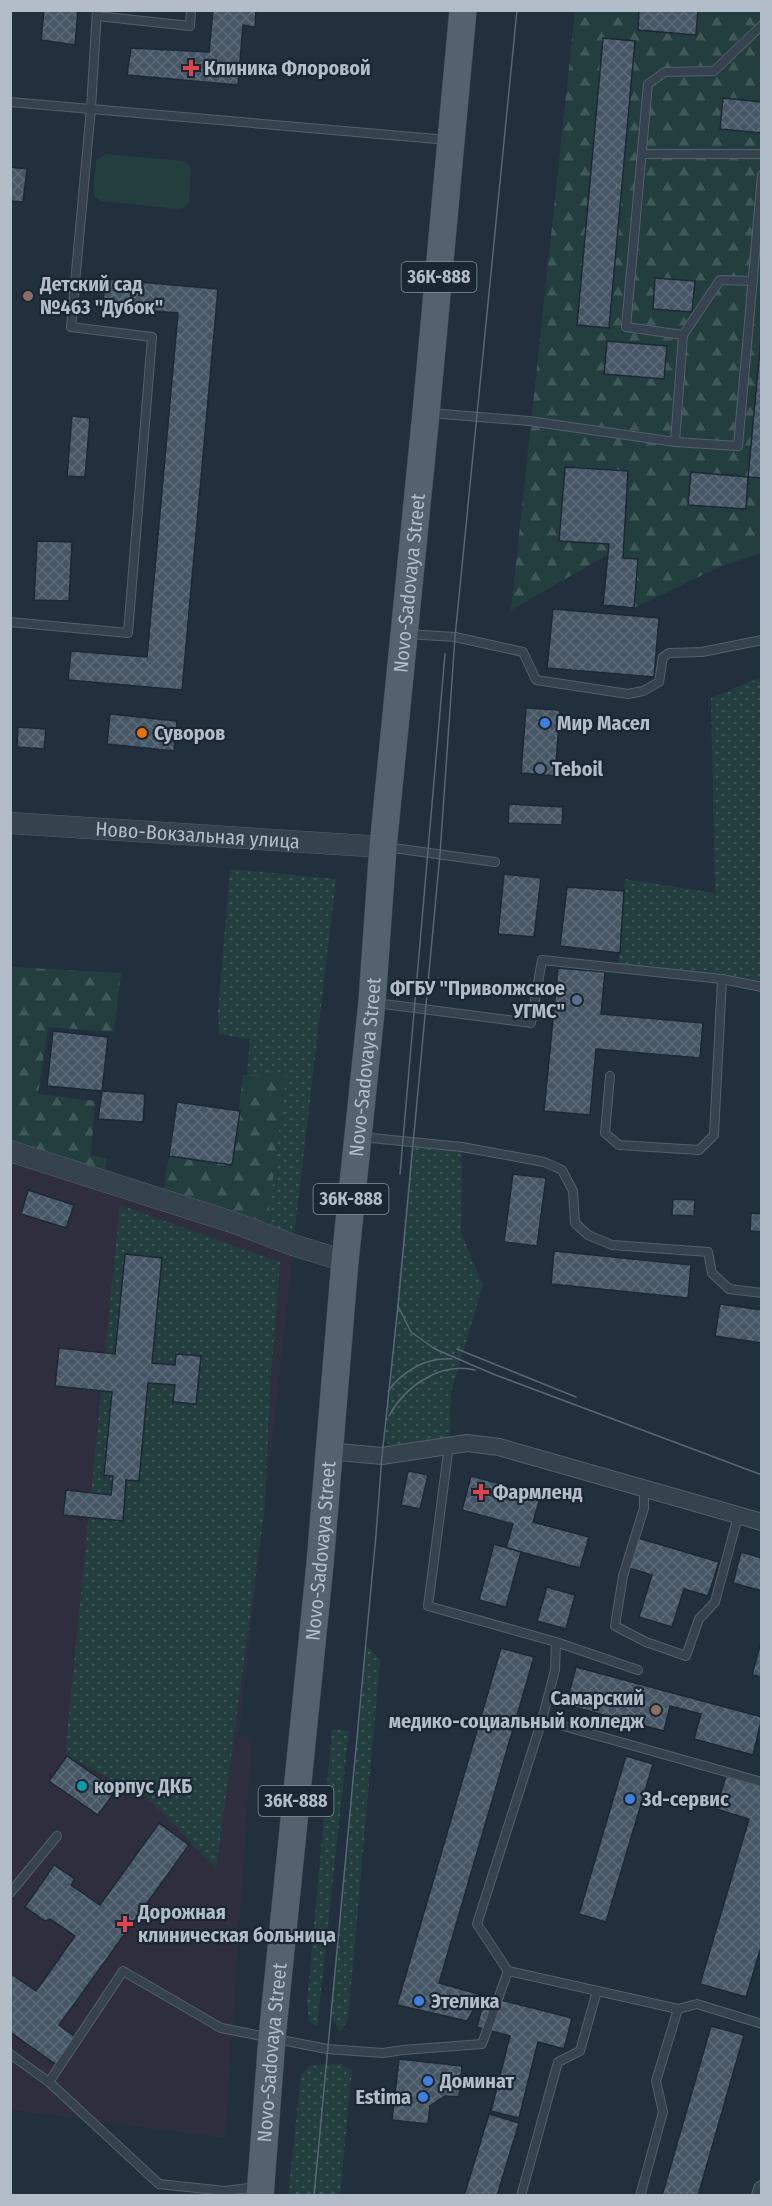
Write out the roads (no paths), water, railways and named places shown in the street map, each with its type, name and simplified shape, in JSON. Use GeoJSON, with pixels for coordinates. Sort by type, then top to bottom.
{"type":"FeatureCollection","features":[{"type":"Feature","properties":{"kind":"main road","name":"Novo-Sadovaya Street"},"geometry":{"type":"LineString","coordinates":[[260,2191],[272,2038],[320,1564],[345,1261],[372,1002],[383,847],[463,10]]}},
{"type":"Feature","properties":{"kind":"street","name":"Ново-Вокзальная улица"},"geometry":{"type":"LineString","coordinates":[[10,823],[383,847]]}},
{"type":"Feature","properties":{"kind":"street"},"geometry":{"type":"LineString","coordinates":[[10,1151],[232,1221],[293,1245],[345,1261]]}},
{"type":"Feature","properties":{"kind":"street"},"geometry":{"type":"LineString","coordinates":[[328,1451],[382,1456],[467,1443],[499,1447],[762,1522]]}},
{"type":"Feature","properties":{"kind":"street"},"geometry":{"type":"LineString","coordinates":[[760,2196],[762,2189]]}},
{"type":"Feature","properties":{"kind":"lane"},"geometry":{"type":"LineString","coordinates":[[10,622],[128,633],[152,338],[71,327],[91,108],[97,13],[190,26],[191,10]]}},
{"type":"Feature","properties":{"kind":"lane"},"geometry":{"type":"LineString","coordinates":[[683,335],[626,327],[648,84],[665,72],[714,71],[762,24]]}},
{"type":"Feature","properties":{"kind":"lane"},"geometry":{"type":"LineString","coordinates":[[10,102],[451,140]]}},
{"type":"Feature","properties":{"kind":"lane"},"geometry":{"type":"LineString","coordinates":[[642,154],[762,154]]}},
{"type":"Feature","properties":{"kind":"lane"},"geometry":{"type":"LineString","coordinates":[[426,413],[529,421],[675,442],[738,446],[762,175]]}},
{"type":"Feature","properties":{"kind":"lane"},"geometry":{"type":"LineString","coordinates":[[675,442],[683,335],[720,280],[753,281]]}},
{"type":"Feature","properties":{"kind":"lane"},"geometry":{"type":"LineString","coordinates":[[404,634],[455,637],[523,652],[536,680],[628,694],[643,691],[659,682],[663,657],[669,653],[702,652],[762,639]]}},
{"type":"Feature","properties":{"kind":"lane"},"geometry":{"type":"LineString","coordinates":[[383,847],[495,862]]}},
{"type":"Feature","properties":{"kind":"lane"},"geometry":{"type":"LineString","coordinates":[[372,1002],[531,1023],[542,960],[722,979],[762,987]]}},
{"type":"Feature","properties":{"kind":"lane"},"geometry":{"type":"LineString","coordinates":[[610,1076],[605,1133],[619,1145],[699,1150],[714,1135],[722,979]]}},
{"type":"Feature","properties":{"kind":"lane"},"geometry":{"type":"LineString","coordinates":[[357,1136],[462,1147],[544,1162],[562,1170],[573,1191],[575,1223],[588,1235],[612,1245],[708,1252],[712,1273],[729,1289],[762,1293]]}},
{"type":"Feature","properties":{"kind":"lane"},"geometry":{"type":"LineString","coordinates":[[449,1445],[428,1606],[556,1642],[638,1670]]}},
{"type":"Feature","properties":{"kind":"lane"},"geometry":{"type":"LineString","coordinates":[[644,1489],[644,1508],[623,1576],[615,1626],[646,1642],[686,1656],[699,1620],[715,1602],[738,1516]]}},
{"type":"Feature","properties":{"kind":"lane"},"geometry":{"type":"LineString","coordinates":[[556,1642],[555,1670],[542,1720],[477,1924],[508,1971],[678,2009],[697,2004],[762,2024]]}},
{"type":"Feature","properties":{"kind":"lane"},"geometry":{"type":"LineString","coordinates":[[542,1720],[762,1782]]}},
{"type":"Feature","properties":{"kind":"lane"},"geometry":{"type":"LineString","coordinates":[[10,1893],[57,1836]]}},
{"type":"Feature","properties":{"kind":"lane"},"geometry":{"type":"LineString","coordinates":[[49,2082],[123,1971],[221,2028],[327,2049],[382,2053],[482,2044],[508,1971]]}},
{"type":"Feature","properties":{"kind":"lane"},"geometry":{"type":"LineString","coordinates":[[521,2196],[558,2062],[580,2051],[597,1991]]}},
{"type":"Feature","properties":{"kind":"lane"},"geometry":{"type":"LineString","coordinates":[[640,2196],[663,2112],[656,2081],[678,2009]]}},
{"type":"Feature","properties":{"kind":"lane"},"geometry":{"type":"LineString","coordinates":[[10,2054],[49,2082],[159,2184],[225,2191],[260,2191]]}},
{"type":"Feature","properties":{"kind":"tram line"},"geometry":{"type":"LineString","coordinates":[[314,2196],[440,854],[455,637],[517,10]]}},
{"type":"Feature","properties":{"kind":"tram line"},"geometry":{"type":"LineString","coordinates":[[400,1174],[445,654]]}},
{"type":"Feature","properties":{"kind":"tram line"},"geometry":{"type":"LineString","coordinates":[[398,1306],[411,1332],[435,1349],[493,1374],[762,1475]]}},
{"type":"Feature","properties":{"kind":"tram line"},"geometry":{"type":"LineString","coordinates":[[457,1349],[576,1397]]}},
{"type":"Feature","properties":{"kind":"tram line"},"geometry":{"type":"LineString","coordinates":[[388,1391],[401,1377],[416,1367],[433,1360],[452,1359]]}},
{"type":"Feature","properties":{"kind":"tram line"},"geometry":{"type":"LineString","coordinates":[[389,1416],[404,1395],[425,1379],[449,1370],[462,1368],[475,1370]]}},
{"type":"Feature","properties":{"kind":"place","name":"Клиника Флоровой"},"geometry":{"type":"Point","coordinates":[191,68]}},
{"type":"Feature","properties":{"kind":"place","name":"Детский сад №463 \"Дубок\""},"geometry":{"type":"Point","coordinates":[28,296]}},
{"type":"Feature","properties":{"kind":"place","name":"Мир Масел"},"geometry":{"type":"Point","coordinates":[545,723]}},
{"type":"Feature","properties":{"kind":"place","name":"Суворов"},"geometry":{"type":"Point","coordinates":[142,733]}},
{"type":"Feature","properties":{"kind":"place","name":"Teboil"},"geometry":{"type":"Point","coordinates":[540,769]}},
{"type":"Feature","properties":{"kind":"place","name":"ФГБУ \"Приволжское УГМС\""},"geometry":{"type":"Point","coordinates":[577,1000]}},
{"type":"Feature","properties":{"kind":"place","name":"Фармленд"},"geometry":{"type":"Point","coordinates":[481,1492]}},
{"type":"Feature","properties":{"kind":"place","name":"Самарский медико-социальный колледж"},"geometry":{"type":"Point","coordinates":[656,1710]}},
{"type":"Feature","properties":{"kind":"place","name":"корпус ДКБ"},"geometry":{"type":"Point","coordinates":[82,1786]}},
{"type":"Feature","properties":{"kind":"place","name":"3d-сервис"},"geometry":{"type":"Point","coordinates":[630,1799]}},
{"type":"Feature","properties":{"kind":"place","name":"Дорожная клиническая больница"},"geometry":{"type":"Point","coordinates":[125,1924]}},
{"type":"Feature","properties":{"kind":"place","name":"Этелика"},"geometry":{"type":"Point","coordinates":[419,2001]}},
{"type":"Feature","properties":{"kind":"place","name":"Доминат"},"geometry":{"type":"Point","coordinates":[428,2081]}},
{"type":"Feature","properties":{"kind":"place","name":"Estima"},"geometry":{"type":"Point","coordinates":[423,2097]}}]}
